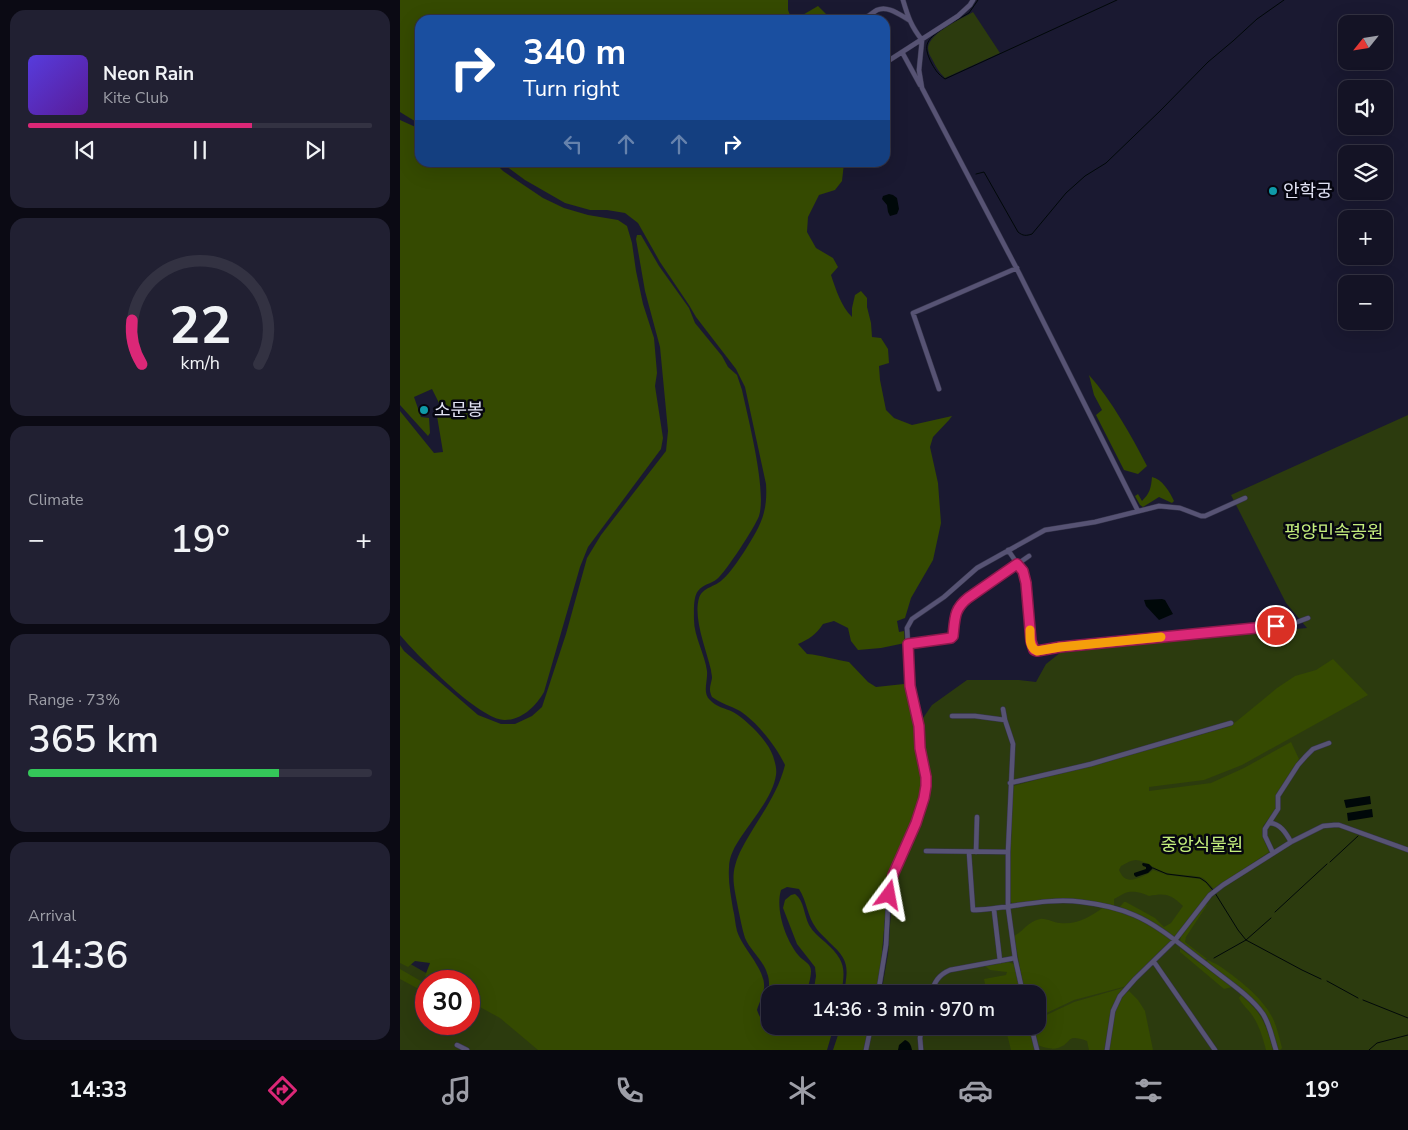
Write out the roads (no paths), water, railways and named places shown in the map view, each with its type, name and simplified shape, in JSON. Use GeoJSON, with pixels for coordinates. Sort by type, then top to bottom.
{"type":"FeatureCollection","features":[{"type":"Feature","properties":{"kind":"street"},"geometry":{"type":"LineString","coordinates":[[903,0],[912,28],[922,40],[919,70],[922,88]]}},
{"type":"Feature","properties":{"kind":"street"},"geometry":{"type":"LineString","coordinates":[[890,60],[958,16],[973,0]]}},
{"type":"Feature","properties":{"kind":"street"},"geometry":{"type":"LineString","coordinates":[[871,15],[882,9],[891,11],[909,20]]}},
{"type":"Feature","properties":{"kind":"street"},"geometry":{"type":"LineString","coordinates":[[902,52],[1017,268],[1138,511]]}},
{"type":"Feature","properties":{"kind":"street"},"geometry":{"type":"LineString","coordinates":[[939,389],[913,313],[1017,268]]}},
{"type":"Feature","properties":{"kind":"street"},"geometry":{"type":"LineString","coordinates":[[879,985],[886,945],[888,901],[893,875],[916,823],[926,786],[920,748],[919,726],[910,686],[907,628],[912,619],[944,597],[977,568],[1045,530],[1094,522],[1159,506],[1172,506],[1205,516],[1245,498]]}},
{"type":"Feature","properties":{"kind":"street"},"geometry":{"type":"LineString","coordinates":[[1008,550],[1025,575],[1031,641],[1034,650],[1037,651],[1060,647],[1289,625],[1308,618]]}},
{"type":"Feature","properties":{"kind":"street"},"geometry":{"type":"LineString","coordinates":[[908,644],[951,638],[953,636],[955,616],[962,603],[1028,556]]}},
{"type":"Feature","properties":{"kind":"street"},"geometry":{"type":"LineString","coordinates":[[1003,709],[1013,744],[1010,783],[1008,907],[1015,958],[1022,985]]}},
{"type":"Feature","properties":{"kind":"street"},"geometry":{"type":"LineString","coordinates":[[952,716],[975,716],[1005,720]]}},
{"type":"Feature","properties":{"kind":"street"},"geometry":{"type":"LineString","coordinates":[[1010,783],[1083,766],[1231,723]]}},
{"type":"Feature","properties":{"kind":"street"},"geometry":{"type":"LineString","coordinates":[[1273,853],[1265,836],[1265,829],[1278,809],[1278,796],[1298,765],[1313,749],[1329,743]]}},
{"type":"Feature","properties":{"kind":"street"},"geometry":{"type":"LineString","coordinates":[[976,852],[977,817]]}},
{"type":"Feature","properties":{"kind":"street"},"geometry":{"type":"LineString","coordinates":[[1269,823],[1274,823],[1285,832],[1291,842]]}},
{"type":"Feature","properties":{"kind":"street"},"geometry":{"type":"LineString","coordinates":[[1108,1050],[1111,1020],[1116,1002],[1123,992],[1176,940],[1210,895],[1223,885],[1291,842],[1317,829],[1334,825],[1339,825],[1408,850]]}},
{"type":"Feature","properties":{"kind":"street"},"geometry":{"type":"LineString","coordinates":[[926,851],[1008,852]]}},
{"type":"Feature","properties":{"kind":"street"},"geometry":{"type":"LineString","coordinates":[[968,853],[973,910],[994,910],[1029,903],[1060,901],[1090,903],[1136,915],[1176,940],[1257,1007],[1263,1013],[1267,1022],[1276,1050]]}},
{"type":"Feature","properties":{"kind":"street"},"geometry":{"type":"LineString","coordinates":[[994,910],[1000,961]]}},
{"type":"Feature","properties":{"kind":"street"},"geometry":{"type":"LineString","coordinates":[[934,985],[944,972],[950,970],[1015,958]]}},
{"type":"Feature","properties":{"kind":"street"},"geometry":{"type":"LineString","coordinates":[[1154,962],[1215,1050]]}},
{"type":"Feature","properties":{"kind":"street"},"geometry":{"type":"LineString","coordinates":[[866,1050],[869,1035]]}},
{"type":"Feature","properties":{"kind":"street"},"geometry":{"type":"LineString","coordinates":[[920,1035],[921,1050]]}},
{"type":"Feature","properties":{"kind":"street"},"geometry":{"type":"LineString","coordinates":[[1033,1035],[1037,1050]]}},
{"type":"Feature","properties":{"kind":"street"},"geometry":{"type":"LineString","coordinates":[[457,1045],[468,1050]]}},
{"type":"Feature","properties":{"kind":"waterway"},"geometry":{"type":"LineString","coordinates":[[953,22],[969,13],[978,0]]}},
{"type":"Feature","properties":{"kind":"waterway"},"geometry":{"type":"LineString","coordinates":[[945,27],[931,38],[927,46],[932,64],[945,79],[1117,0]]}},
{"type":"Feature","properties":{"kind":"waterway"},"geometry":{"type":"LineString","coordinates":[[976,174],[984,172],[1018,232],[1025,235],[1032,234],[1066,193],[1085,176],[1106,163],[1208,62],[1257,19],[1284,0]]}},
{"type":"Feature","properties":{"kind":"waterway"},"geometry":{"type":"LineString","coordinates":[[1330,862],[1358,836]]}},
{"type":"Feature","properties":{"kind":"waterway"},"geometry":{"type":"LineString","coordinates":[[1275,912],[1327,864]]}},
{"type":"Feature","properties":{"kind":"waterway"},"geometry":{"type":"LineString","coordinates":[[1153,868],[1167,874],[1200,878],[1213,890]]}},
{"type":"Feature","properties":{"kind":"waterway"},"geometry":{"type":"LineString","coordinates":[[1215,893],[1246,940],[1321,979]]}},
{"type":"Feature","properties":{"kind":"waterway"},"geometry":{"type":"LineString","coordinates":[[1214,958],[1246,940],[1271,918]]}},
{"type":"Feature","properties":{"kind":"waterway"},"geometry":{"type":"LineString","coordinates":[[1327,981],[1358,998]]}},
{"type":"Feature","properties":{"kind":"waterway"},"geometry":{"type":"LineString","coordinates":[[1363,1000],[1408,1018]]}},
{"type":"Feature","properties":{"kind":"waterway"},"geometry":{"type":"LineString","coordinates":[[1369,1050],[1377,1043],[1408,1035]]}},
{"type":"Feature","properties":{"kind":"place","name":"안학궁"},"geometry":{"type":"Point","coordinates":[1273,191]}},
{"type":"Feature","properties":{"kind":"place","name":"소문봉"},"geometry":{"type":"Point","coordinates":[424,410]}},
{"type":"Feature","properties":{"kind":"park label","name":"평양민속공원"},"geometry":{"type":"Point","coordinates":[1334,532]}},
{"type":"Feature","properties":{"kind":"park label","name":"중앙식물원"},"geometry":{"type":"Point","coordinates":[1202,845]}}]}
